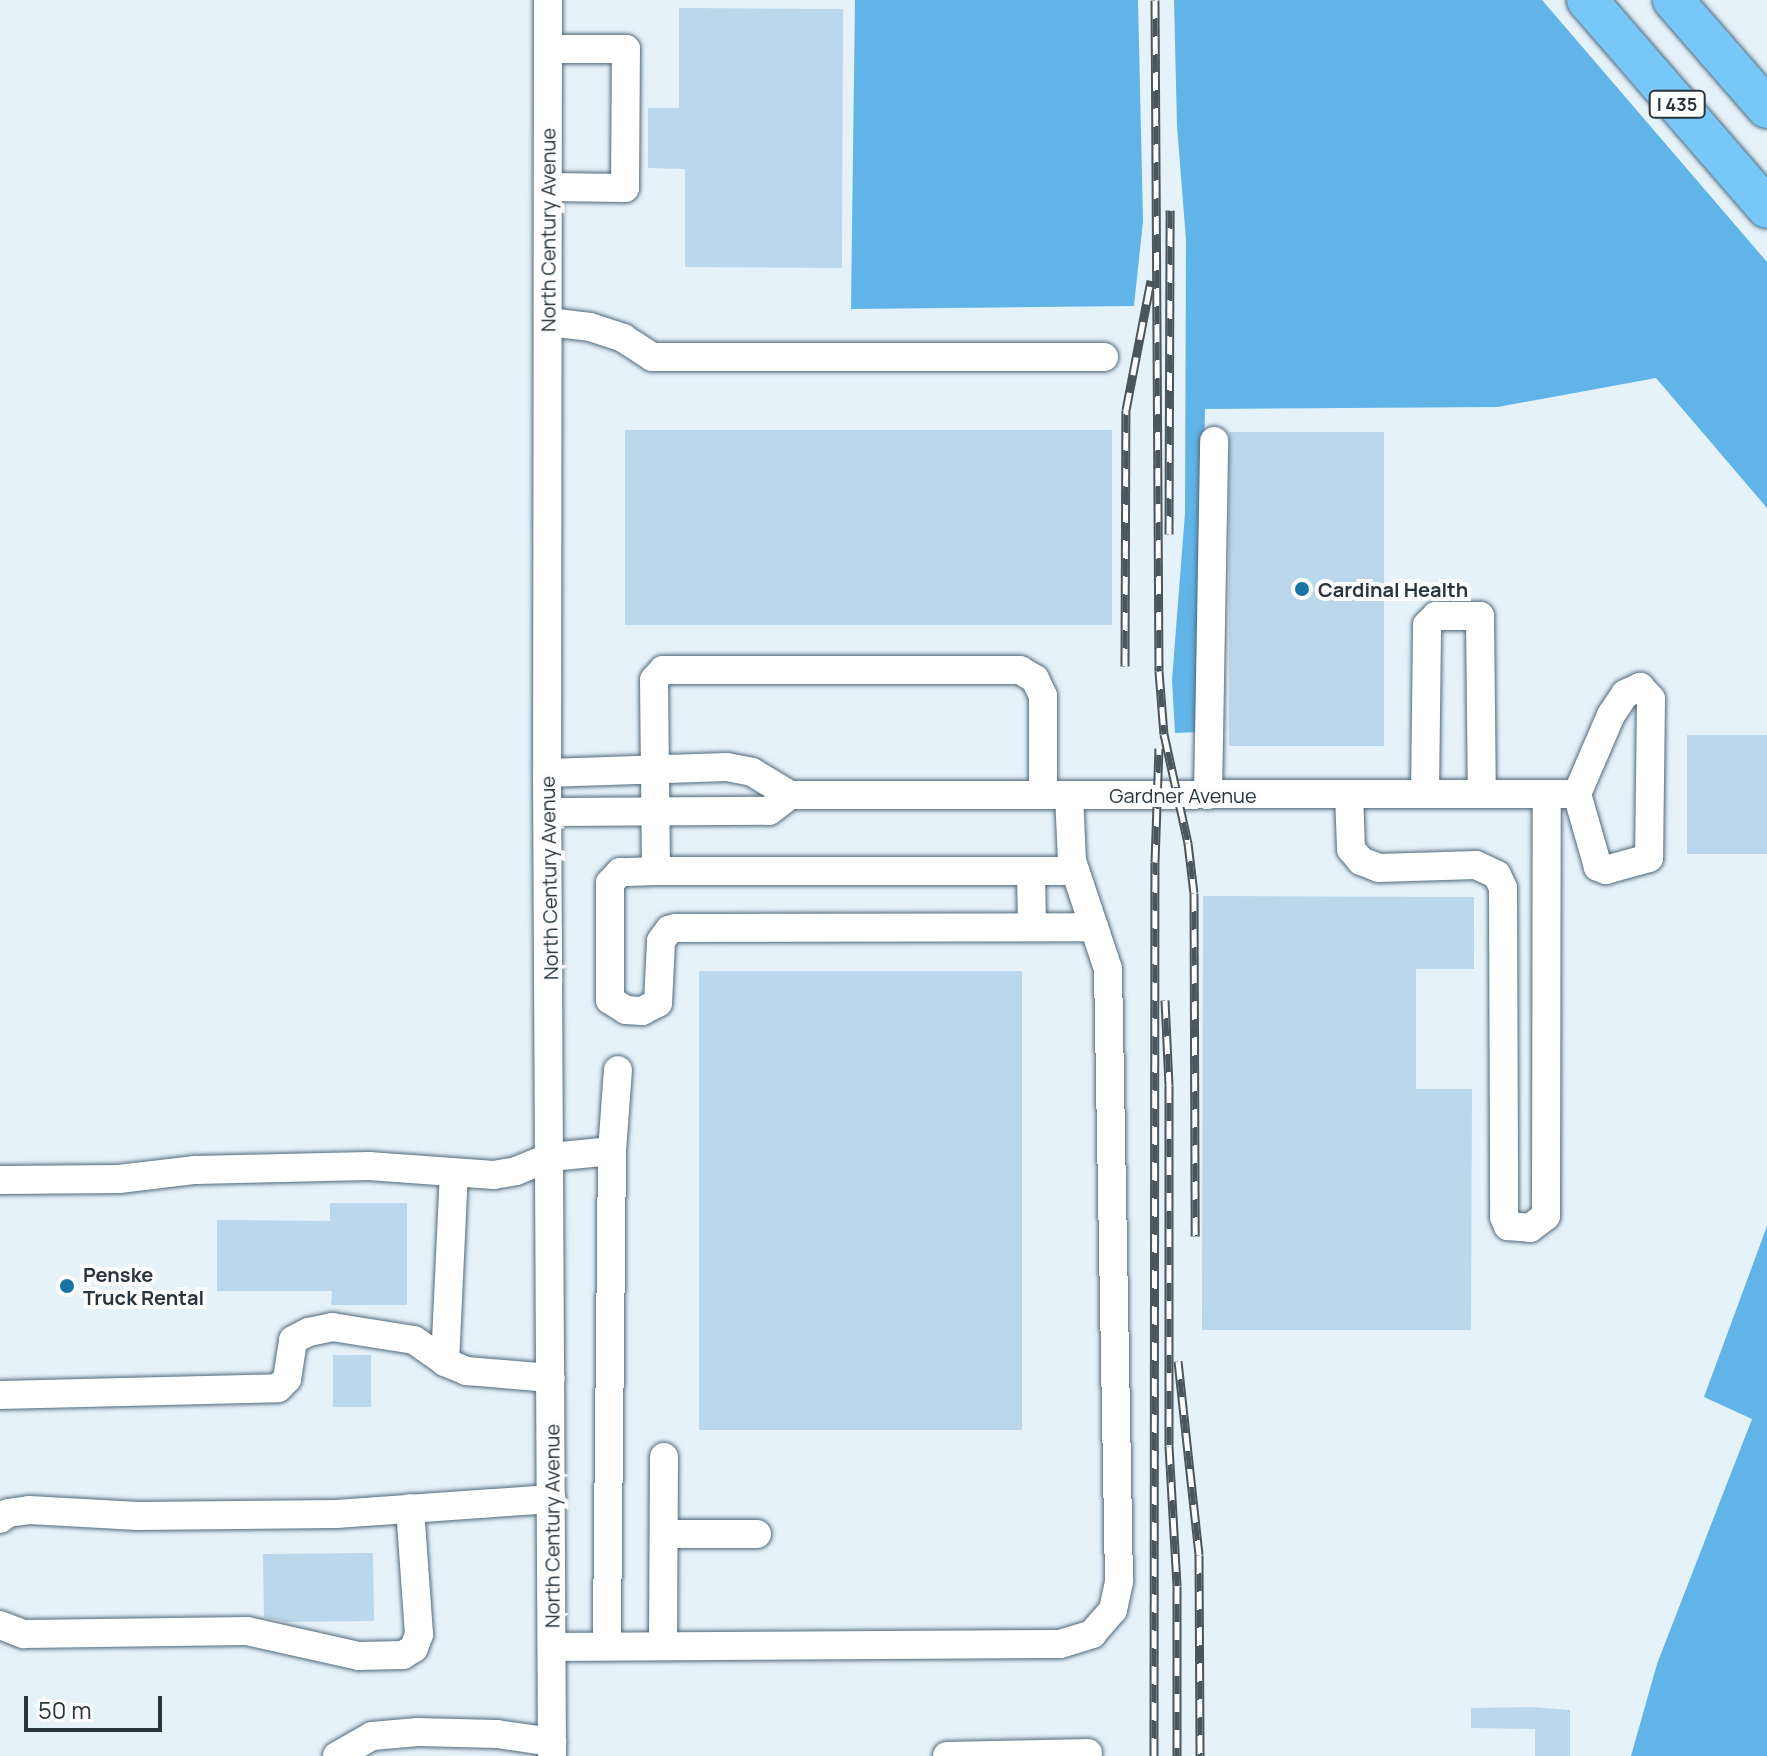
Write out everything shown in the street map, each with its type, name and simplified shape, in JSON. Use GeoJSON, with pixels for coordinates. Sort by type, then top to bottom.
{"type":"FeatureCollection","features":[{"type":"Feature","properties":{"kind":"highway","name":"I 435"},"geometry":{"type":"LineString","coordinates":[[1587,0],[1767,208]]}},
{"type":"Feature","properties":{"kind":"highway"},"geometry":{"type":"LineString","coordinates":[[1673,0],[1767,108]]}},
{"type":"Feature","properties":{"kind":"street","name":"North Century Avenue"},"geometry":{"type":"LineString","coordinates":[[548,0],[547,773],[550,812],[552,1749]]}},
{"type":"Feature","properties":{"kind":"street"},"geometry":{"type":"LineString","coordinates":[[548,49],[626,49],[625,188],[548,187]]}},
{"type":"Feature","properties":{"kind":"street"},"geometry":{"type":"LineString","coordinates":[[548,322],[590,327],[623,338],[652,357],[1104,357]]}},
{"type":"Feature","properties":{"kind":"street"},"geometry":{"type":"LineString","coordinates":[[1208,795],[1214,441]]}},
{"type":"Feature","properties":{"kind":"street"},"geometry":{"type":"LineString","coordinates":[[1425,794],[1427,625],[1436,616],[1480,616],[1482,794]]}},
{"type":"Feature","properties":{"kind":"street"},"geometry":{"type":"LineString","coordinates":[[552,1647],[1060,1644],[1092,1634],[1113,1610],[1119,1581],[1108,969],[1075,871],[1056,795],[1043,696],[1028,673],[1010,669],[668,668],[658,672],[654,680],[656,871]]}},
{"type":"Feature","properties":{"kind":"street"},"geometry":{"type":"LineString","coordinates":[[1633,688],[1647,690],[1651,699],[1647,860],[1621,868],[1598,867],[1577,794],[1600,738],[1625,694],[1633,688]]}},
{"type":"Feature","properties":{"kind":"street"},"geometry":{"type":"LineString","coordinates":[[547,773],[740,769],[776,783],[790,795]]}},
{"type":"Feature","properties":{"kind":"street"},"geometry":{"type":"LineString","coordinates":[[1349,794],[1351,849],[1361,861],[1379,868],[1476,865],[1497,875],[1503,888],[1504,1217],[1508,1226],[1530,1228],[1546,1216],[1547,794]]}},
{"type":"Feature","properties":{"kind":"street","name":"Gardner Avenue"},"geometry":{"type":"LineString","coordinates":[[550,812],[769,811],[790,795],[1577,794]]}},
{"type":"Feature","properties":{"kind":"street"},"geometry":{"type":"LineString","coordinates":[[1031,871],[1032,927]]}},
{"type":"Feature","properties":{"kind":"street"},"geometry":{"type":"LineString","coordinates":[[1075,871],[620,872],[610,883],[607,990],[615,1006],[626,1010],[642,1011],[658,1003],[661,941],[669,930],[676,928],[1094,927]]}},
{"type":"Feature","properties":{"kind":"street"},"geometry":{"type":"LineString","coordinates":[[1503,997],[1546,996]]}},
{"type":"Feature","properties":{"kind":"street"},"geometry":{"type":"LineString","coordinates":[[607,1645],[612,1151],[618,1070]]}},
{"type":"Feature","properties":{"kind":"street"},"geometry":{"type":"LineString","coordinates":[[0,1180],[119,1179],[195,1170],[369,1166],[494,1175],[516,1171],[551,1157],[612,1151]]}},
{"type":"Feature","properties":{"kind":"street"},"geometry":{"type":"LineString","coordinates":[[445,1362],[454,1174]]}},
{"type":"Feature","properties":{"kind":"street"},"geometry":{"type":"LineString","coordinates":[[0,1395],[278,1388],[287,1379],[293,1340],[309,1332],[332,1327],[414,1340],[445,1362],[466,1371],[551,1378]]}},
{"type":"Feature","properties":{"kind":"street"},"geometry":{"type":"LineString","coordinates":[[663,1645],[664,1457]]}},
{"type":"Feature","properties":{"kind":"street"},"geometry":{"type":"LineString","coordinates":[[0,1519],[8,1513],[29,1510],[138,1516],[336,1514],[551,1499]]}},
{"type":"Feature","properties":{"kind":"street"},"geometry":{"type":"LineString","coordinates":[[0,1625],[24,1634],[247,1631],[359,1656],[403,1655],[414,1648],[419,1634],[410,1508]]}},
{"type":"Feature","properties":{"kind":"street"},"geometry":{"type":"LineString","coordinates":[[665,1534],[757,1534]]}},
{"type":"Feature","properties":{"kind":"street"},"geometry":{"type":"LineString","coordinates":[[337,1756],[372,1736],[418,1732],[497,1734],[552,1749]]}},
{"type":"Feature","properties":{"kind":"street"},"geometry":{"type":"LineString","coordinates":[[947,1756],[1088,1753]]}},
{"type":"Feature","properties":{"kind":"shaded area"},"geometry":{"type":"Polygon","coordinates":[[[855,0],[1138,0],[1143,221],[1134,306],[851,309],[855,0]]]}},
{"type":"Feature","properties":{"kind":"shaded area"},"geometry":{"type":"Polygon","coordinates":[[[1174,0],[1542,0],[1767,262],[1767,508],[1656,378],[1498,407],[1205,409],[1199,732],[1175,733],[1172,680],[1185,513],[1186,240],[1177,126],[1174,0]]]}},
{"type":"Feature","properties":{"kind":"shaded area"},"geometry":{"type":"Polygon","coordinates":[[[1767,1226],[1767,1756],[1631,1756],[1657,1664],[1752,1419],[1704,1397],[1767,1226]]]}},
{"type":"Feature","properties":{"kind":"building"},"geometry":{"type":"Polygon","coordinates":[[[679,8],[843,9],[842,268],[685,267],[685,169],[648,168],[648,108],[679,108],[679,8]]]}},
{"type":"Feature","properties":{"kind":"building"},"geometry":{"type":"Polygon","coordinates":[[[625,430],[1112,430],[1112,625],[625,625],[625,430]]]}},
{"type":"Feature","properties":{"kind":"building","name":"Cardinal Health"},"geometry":{"type":"Polygon","coordinates":[[[1229,432],[1384,432],[1384,746],[1229,746],[1229,432]]]}},
{"type":"Feature","properties":{"kind":"building"},"geometry":{"type":"Polygon","coordinates":[[[1687,735],[1767,735],[1767,854],[1687,854],[1687,735]]]}},
{"type":"Feature","properties":{"kind":"building"},"geometry":{"type":"Polygon","coordinates":[[[1203,896],[1474,897],[1474,969],[1416,969],[1416,1089],[1472,1089],[1471,1330],[1202,1330],[1203,896]]]}},
{"type":"Feature","properties":{"kind":"building"},"geometry":{"type":"Polygon","coordinates":[[[699,971],[1022,971],[1022,1430],[699,1430],[699,971]]]}},
{"type":"Feature","properties":{"kind":"building"},"geometry":{"type":"Polygon","coordinates":[[[330,1203],[407,1203],[407,1305],[331,1305],[332,1291],[217,1291],[217,1220],[330,1221],[330,1203]]]}},
{"type":"Feature","properties":{"kind":"building"},"geometry":{"type":"Polygon","coordinates":[[[333,1355],[371,1355],[371,1407],[333,1407],[333,1355]]]}},
{"type":"Feature","properties":{"kind":"building"},"geometry":{"type":"Polygon","coordinates":[[[373,1553],[374,1621],[286,1622],[264,1617],[263,1554],[373,1553]]]}},
{"type":"Feature","properties":{"kind":"building"},"geometry":{"type":"Polygon","coordinates":[[[1471,1708],[1570,1710],[1570,1756],[1535,1756],[1535,1729],[1471,1728],[1471,1708]]]}},
{"type":"Feature","properties":{"kind":"railway"},"geometry":{"type":"LineString","coordinates":[[1155,0],[1159,671],[1164,734],[1188,843],[1194,893],[1195,1236]]}},
{"type":"Feature","properties":{"kind":"railway"},"geometry":{"type":"LineString","coordinates":[[1169,534],[1170,210]]}},
{"type":"Feature","properties":{"kind":"railway"},"geometry":{"type":"LineString","coordinates":[[1125,666],[1126,410],[1151,280]]}},
{"type":"Feature","properties":{"kind":"railway"},"geometry":{"type":"LineString","coordinates":[[1154,1756],[1155,862],[1159,748]]}},
{"type":"Feature","properties":{"kind":"railway"},"geometry":{"type":"LineString","coordinates":[[1165,1000],[1169,1085],[1169,1446],[1177,1586],[1177,1756]]}},
{"type":"Feature","properties":{"kind":"railway"},"geometry":{"type":"LineString","coordinates":[[1178,1361],[1199,1555],[1200,1756]]}},
{"type":"Feature","properties":{"kind":"place","name":"Cardinal Health"},"geometry":{"type":"Point","coordinates":[1302,589]}},
{"type":"Feature","properties":{"kind":"place","name":"Penske Truck Rental"},"geometry":{"type":"Point","coordinates":[67,1286]}}]}
